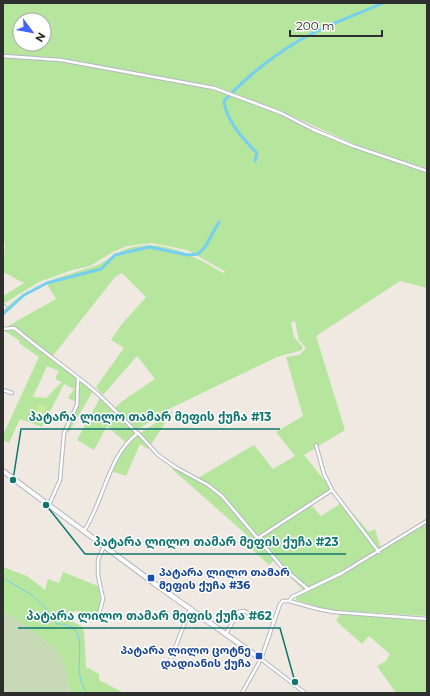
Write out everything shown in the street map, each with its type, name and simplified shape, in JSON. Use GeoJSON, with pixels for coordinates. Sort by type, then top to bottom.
{"type":"FeatureCollection","features":[{"type":"Feature","properties":{"kind":"street"},"geometry":{"type":"LineString","coordinates":[[3,56],[61,60],[214,88],[281,113],[353,146],[427,171]]}},
{"type":"Feature","properties":{"kind":"street"},"geometry":{"type":"LineString","coordinates":[[3,329],[10,328],[18,331],[102,397],[158,455],[214,490],[258,538],[282,567],[308,590]]}},
{"type":"Feature","properties":{"kind":"street"},"geometry":{"type":"LineString","coordinates":[[49,505],[60,480],[64,433],[77,405],[78,377]]}},
{"type":"Feature","properties":{"kind":"street"},"geometry":{"type":"LineString","coordinates":[[3,390],[12,393]]}},
{"type":"Feature","properties":{"kind":"street"},"geometry":{"type":"LineString","coordinates":[[84,531],[113,466],[128,441],[138,433]]}},
{"type":"Feature","properties":{"kind":"street"},"geometry":{"type":"LineString","coordinates":[[316,445],[324,474],[332,490],[379,552]]}},
{"type":"Feature","properties":{"kind":"street"},"geometry":{"type":"LineString","coordinates":[[3,471],[305,693]]}},
{"type":"Feature","properties":{"kind":"street"},"geometry":{"type":"LineString","coordinates":[[258,538],[332,490]]}},
{"type":"Feature","properties":{"kind":"street"},"geometry":{"type":"LineString","coordinates":[[289,601],[292,597],[342,573],[379,552],[427,521]]}},
{"type":"Feature","properties":{"kind":"street"},"geometry":{"type":"LineString","coordinates":[[98,618],[103,599],[98,575],[98,560],[104,546]]}},
{"type":"Feature","properties":{"kind":"street"},"geometry":{"type":"LineString","coordinates":[[242,693],[260,659],[280,604],[283,601],[289,601],[334,612],[427,619]]}},
{"type":"Feature","properties":{"kind":"street"},"geometry":{"type":"LineString","coordinates":[[167,669],[190,609]]}},
{"type":"Feature","properties":{"kind":"street"},"geometry":{"type":"LineString","coordinates":[[226,634],[238,612],[244,611],[250,614]]}},
{"type":"Feature","properties":{"kind":"green space"},"geometry":{"type":"Polygon","coordinates":[[[3,3],[427,3],[427,169],[356,145],[279,110],[220,88],[62,59],[3,55],[3,3]]]}},
{"type":"Feature","properties":{"kind":"green space"},"geometry":{"type":"Polygon","coordinates":[[[3,57],[60,61],[196,86],[225,93],[282,115],[313,131],[357,149],[427,172],[427,288],[400,281],[316,336],[345,430],[304,455],[333,491],[311,505],[321,516],[343,502],[369,532],[375,529],[381,548],[342,571],[303,590],[274,560],[269,565],[245,543],[248,536],[172,469],[176,465],[198,478],[254,445],[273,469],[295,456],[276,432],[303,416],[286,357],[299,355],[306,348],[299,340],[295,321],[291,322],[294,337],[302,346],[302,350],[277,357],[171,408],[137,430],[115,408],[121,402],[155,379],[137,356],[103,395],[96,387],[124,348],[111,340],[122,324],[146,297],[122,273],[115,277],[52,357],[16,327],[8,326],[56,299],[47,284],[16,302],[3,316],[3,311],[22,295],[44,283],[96,266],[126,249],[152,245],[164,247],[177,250],[201,260],[223,273],[226,272],[187,250],[152,243],[127,246],[113,252],[90,266],[72,270],[39,282],[3,304],[3,296],[24,283],[3,272],[5,243],[3,242],[3,57]]]}},
{"type":"Feature","properties":{"kind":"green space"},"geometry":{"type":"Polygon","coordinates":[[[14,329],[93,391],[69,432],[63,429],[76,402],[68,398],[74,389],[64,384],[42,427],[20,419],[9,443],[3,440],[3,435],[39,357],[19,343],[20,341],[3,330],[14,329]],[[47,366],[33,397],[46,398],[62,382],[55,379],[59,371],[47,366]]]}},
{"type":"Feature","properties":{"kind":"green space"},"geometry":{"type":"Polygon","coordinates":[[[100,398],[135,433],[125,442],[107,426],[94,450],[77,440],[100,398]]]}},
{"type":"Feature","properties":{"kind":"green space"},"geometry":{"type":"Polygon","coordinates":[[[39,404],[46,407],[41,419],[34,416],[39,404]]]}},
{"type":"Feature","properties":{"kind":"green space"},"geometry":{"type":"Polygon","coordinates":[[[173,411],[148,449],[140,444],[126,476],[112,471],[129,441],[173,411]]]}},
{"type":"Feature","properties":{"kind":"green space"},"geometry":{"type":"Polygon","coordinates":[[[427,522],[427,616],[329,610],[296,600],[296,596],[346,572],[427,522]]]}},
{"type":"Feature","properties":{"kind":"green space"},"geometry":{"type":"Polygon","coordinates":[[[3,567],[27,576],[45,590],[48,579],[59,583],[63,572],[98,586],[101,602],[98,613],[75,611],[66,618],[81,626],[84,631],[86,667],[99,674],[99,680],[124,693],[69,693],[69,688],[58,652],[26,626],[3,611],[3,567]]]}},
{"type":"Feature","properties":{"kind":"green space"},"geometry":{"type":"Polygon","coordinates":[[[3,611],[26,626],[58,652],[66,668],[69,693],[3,693],[3,611]]]}},
{"type":"Feature","properties":{"kind":"green space"},"geometry":{"type":"Polygon","coordinates":[[[340,614],[427,621],[427,693],[396,693],[377,666],[386,661],[390,654],[369,636],[362,644],[336,621],[340,614]]]}},
{"type":"Feature","properties":{"kind":"waterway"},"geometry":{"type":"LineString","coordinates":[[255,161],[257,153],[236,130],[228,116],[224,101],[260,68],[300,40],[383,3]]}},
{"type":"Feature","properties":{"kind":"waterway"},"geometry":{"type":"LineString","coordinates":[[3,314],[24,295],[47,283],[101,269],[115,255],[149,247],[188,255],[198,254],[205,247],[219,222]]}},
{"type":"Feature","properties":{"kind":"waterway"},"geometry":{"type":"LineString","coordinates":[[3,578],[32,595],[43,605],[57,624],[67,625],[74,629],[78,635],[80,650],[80,678],[87,693]]}},
{"type":"Feature","properties":{"kind":"place","name":"პატარა ლილო თამარ მეფის ქუჩა #13"},"geometry":{"type":"Point","coordinates":[13,480]}},
{"type":"Feature","properties":{"kind":"place","name":"პატარა ლილო თამარ მეფის ქუჩა #23"},"geometry":{"type":"Point","coordinates":[46,505]}},
{"type":"Feature","properties":{"kind":"place","name":"პატარა ლილო თამარ მეფის ქუჩა #36"},"geometry":{"type":"Point","coordinates":[151,578]}},
{"type":"Feature","properties":{"kind":"place","name":"პატარა ლილო ცოტნე დადიანის ქუჩა"},"geometry":{"type":"Point","coordinates":[259,656]}},
{"type":"Feature","properties":{"kind":"place","name":"პატარა ლილო თამარ მეფის ქუჩა #62"},"geometry":{"type":"Point","coordinates":[295,682]}}]}
